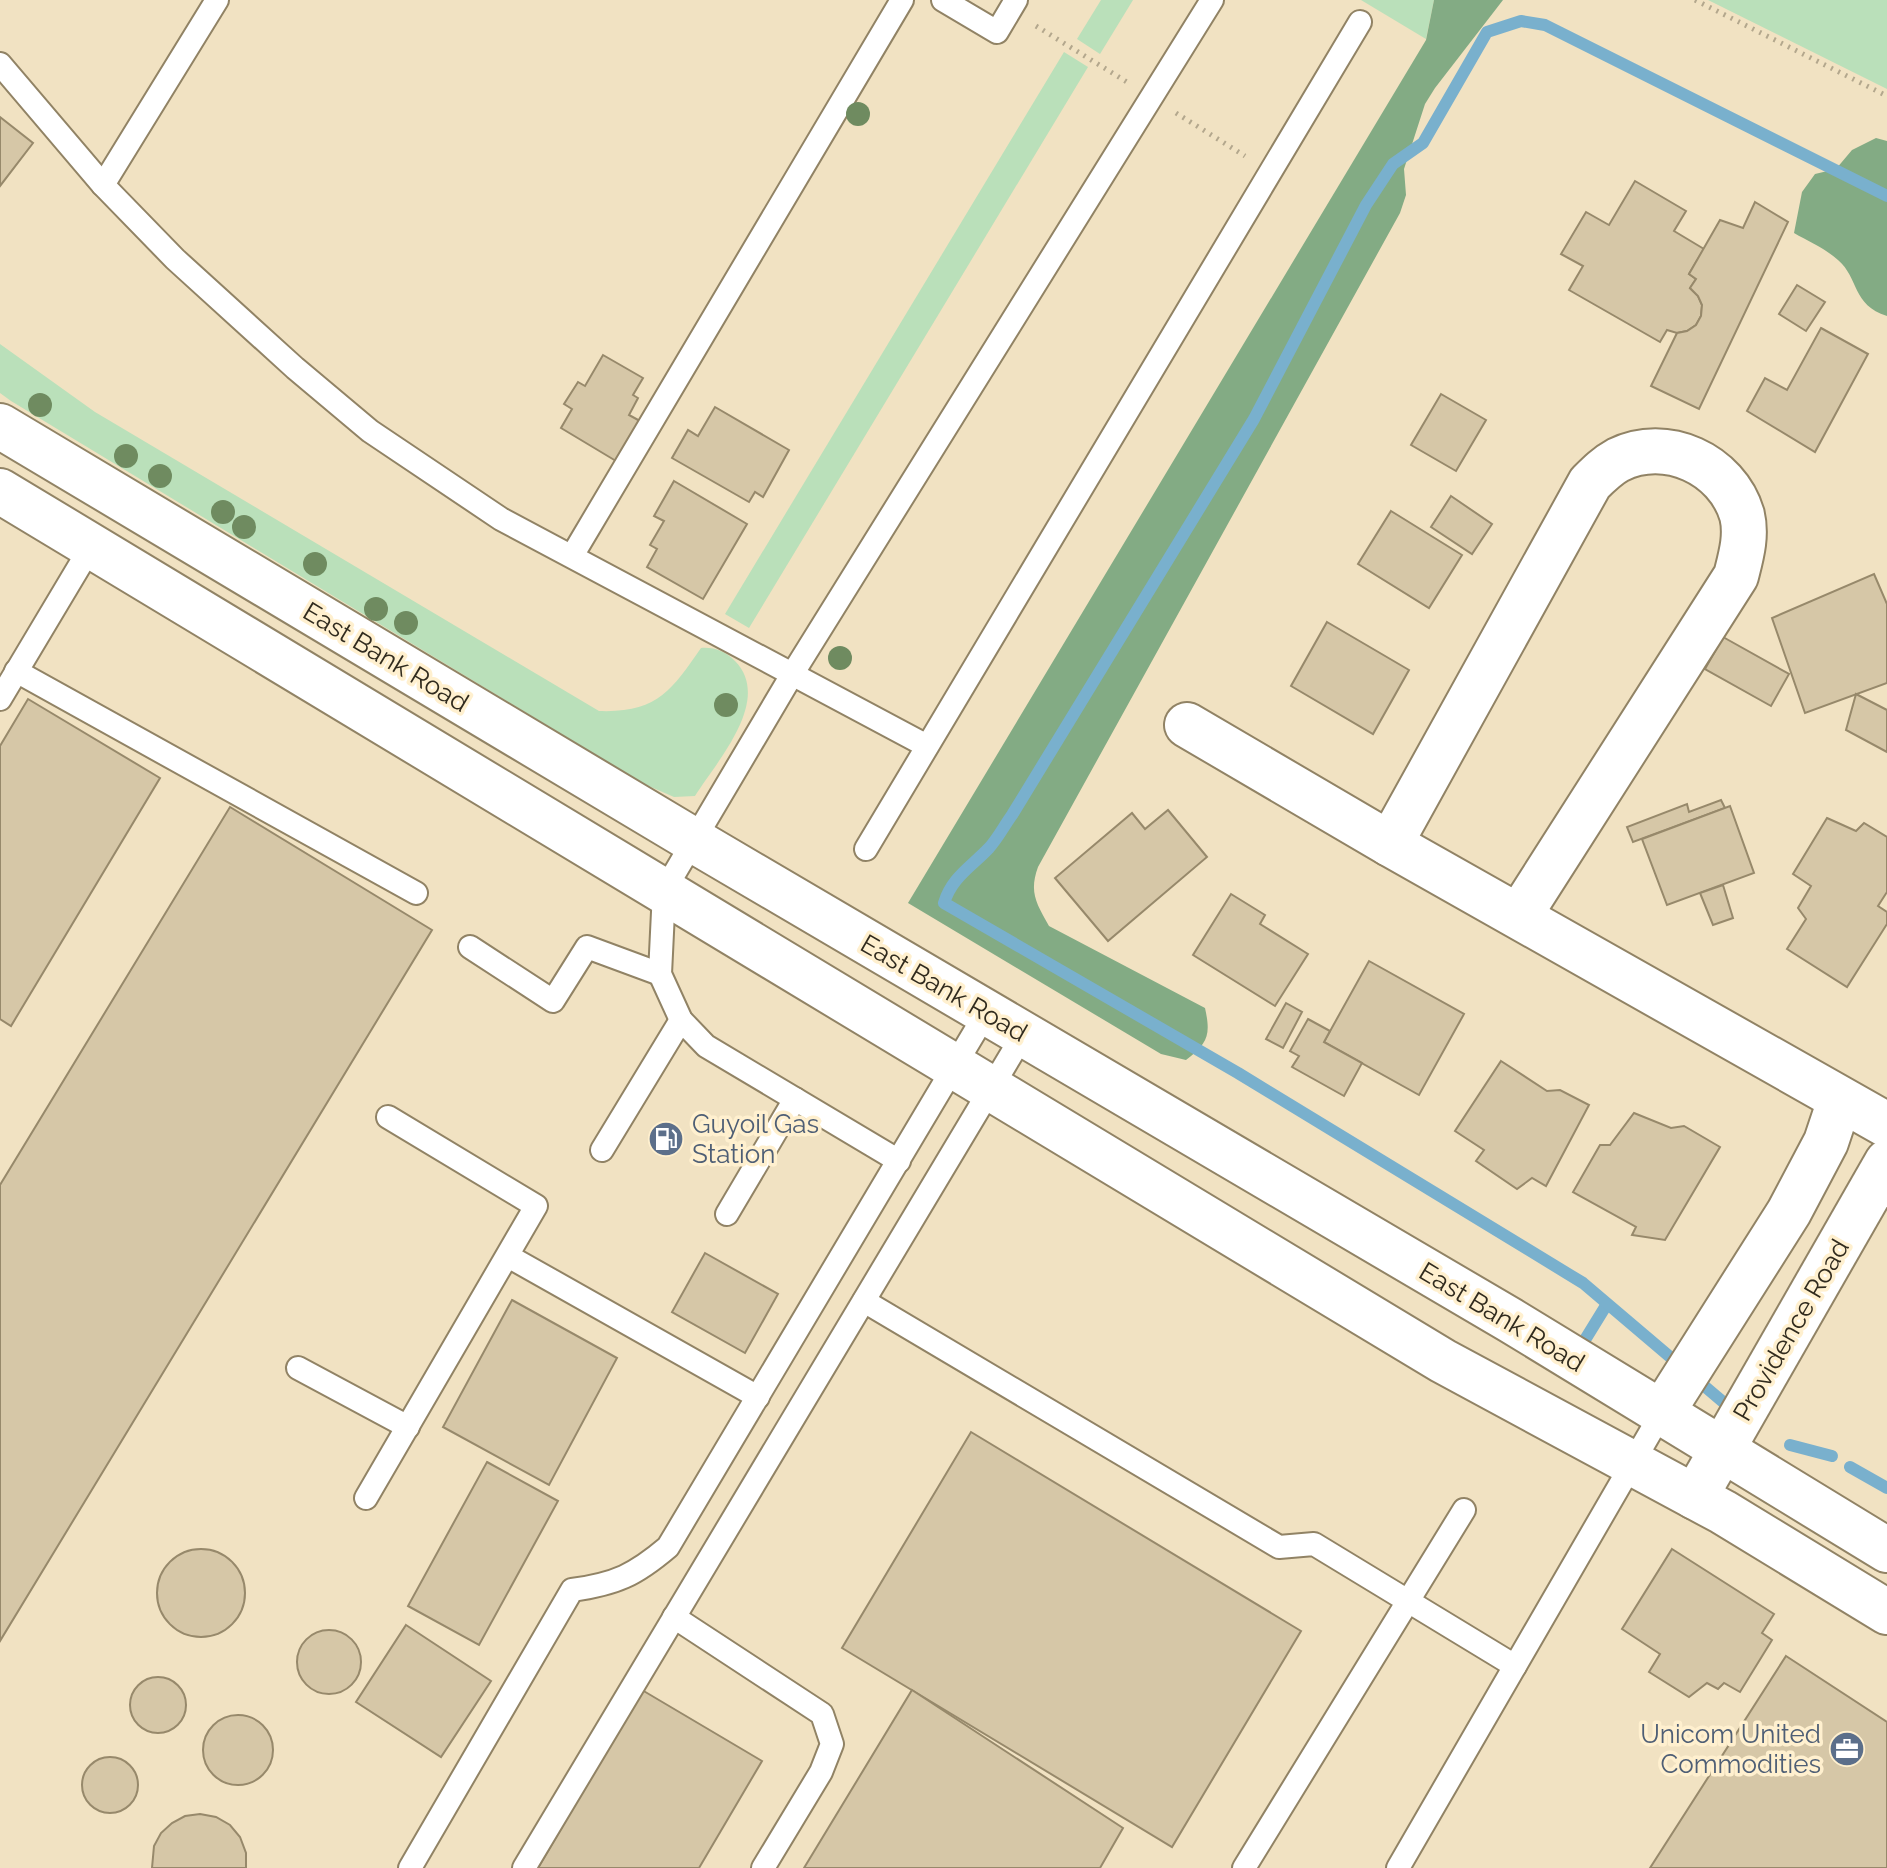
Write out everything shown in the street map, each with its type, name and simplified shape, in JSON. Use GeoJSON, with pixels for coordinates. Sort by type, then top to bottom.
{"type":"FeatureCollection","features":[{"type":"Feature","properties":{"kind":"main road","name":"East Bank Road"},"geometry":{"type":"LineString","coordinates":[[0,426],[693,840],[1496,1312],[1677,1389],[1735,1459],[1887,1550]]}},
{"type":"Feature","properties":{"kind":"main road"},"geometry":{"type":"LineString","coordinates":[[1390,844],[1590,483],[1620,459],[1646,451],[1679,453],[1708,466],[1729,488],[1742,516],[1744,543],[1736,576],[1519,916]]}},
{"type":"Feature","properties":{"kind":"main road"},"geometry":{"type":"LineString","coordinates":[[0,491],[1443,1361],[1709,1505],[1887,1612]]}},
{"type":"Feature","properties":{"kind":"main road"},"geometry":{"type":"LineString","coordinates":[[1187,725],[1390,844],[1887,1125]]}},
{"type":"Feature","properties":{"kind":"main road"},"geometry":{"type":"LineString","coordinates":[[1677,1389],[1789,1212],[1826,1142],[1840,1100]]}},
{"type":"Feature","properties":{"kind":"main road","name":"Providence Road"},"geometry":{"type":"LineString","coordinates":[[1709,1505],[1887,1162]]}},
{"type":"Feature","properties":{"kind":"main road","name":"Providence Road"},"geometry":{"type":"LineString","coordinates":[[1735,1459],[1887,1218]]}},
{"type":"Feature","properties":{"kind":"lane"},"geometry":{"type":"LineString","coordinates":[[103,185],[217,0]]}},
{"type":"Feature","properties":{"kind":"lane"},"geometry":{"type":"LineString","coordinates":[[572,556],[902,0]]}},
{"type":"Feature","properties":{"kind":"lane"},"geometry":{"type":"LineString","coordinates":[[943,0],[997,32],[1016,0]]}},
{"type":"Feature","properties":{"kind":"lane"},"geometry":{"type":"LineString","coordinates":[[899,1161],[706,1046],[681,1020],[660,974],[664,891],[793,673],[1212,0]]}},
{"type":"Feature","properties":{"kind":"lane"},"geometry":{"type":"LineString","coordinates":[[866,849],[1360,22]]}},
{"type":"Feature","properties":{"kind":"lane"},"geometry":{"type":"LineString","coordinates":[[0,64],[103,185],[175,259],[370,431],[501,519],[927,746]]}},
{"type":"Feature","properties":{"kind":"lane"},"geometry":{"type":"LineString","coordinates":[[0,699],[92,545]]}},
{"type":"Feature","properties":{"kind":"lane"},"geometry":{"type":"LineString","coordinates":[[16,671],[416,893]]}},
{"type":"Feature","properties":{"kind":"lane"},"geometry":{"type":"LineString","coordinates":[[470,947],[553,1001],[587,947],[660,974]]}},
{"type":"Feature","properties":{"kind":"lane"},"geometry":{"type":"LineString","coordinates":[[410,1868],[572,1590],[597,1587],[639,1571],[668,1547],[986,1013]]}},
{"type":"Feature","properties":{"kind":"lane"},"geometry":{"type":"LineString","coordinates":[[602,1150],[681,1020]]}},
{"type":"Feature","properties":{"kind":"lane"},"geometry":{"type":"LineString","coordinates":[[524,1868],[1023,1035]]}},
{"type":"Feature","properties":{"kind":"lane"},"geometry":{"type":"LineString","coordinates":[[727,1214],[795,1099]]}},
{"type":"Feature","properties":{"kind":"lane"},"geometry":{"type":"LineString","coordinates":[[366,1498],[536,1206],[388,1117]]}},
{"type":"Feature","properties":{"kind":"lane"},"geometry":{"type":"LineString","coordinates":[[508,1256],[758,1397]]}},
{"type":"Feature","properties":{"kind":"lane"},"geometry":{"type":"LineString","coordinates":[[864,1301],[1279,1547],[1314,1544],[1515,1666]]}},
{"type":"Feature","properties":{"kind":"lane"},"geometry":{"type":"LineString","coordinates":[[298,1368],[408,1427]]}},
{"type":"Feature","properties":{"kind":"lane"},"geometry":{"type":"LineString","coordinates":[[1398,1868],[1677,1389]]}},
{"type":"Feature","properties":{"kind":"lane"},"geometry":{"type":"LineString","coordinates":[[1244,1868],[1464,1510]]}},
{"type":"Feature","properties":{"kind":"lane"},"geometry":{"type":"LineString","coordinates":[[674,1617],[822,1714],[832,1744],[821,1772],[763,1868]]}},
{"type":"Feature","properties":{"kind":"path"},"geometry":{"type":"LineString","coordinates":[[1695,0],[1887,96]]}},
{"type":"Feature","properties":{"kind":"green space"},"geometry":{"type":"Polygon","coordinates":[[[1101,0],[1133,0],[1100,54],[1077,39],[1101,0]]]}},
{"type":"Feature","properties":{"kind":"green space"},"geometry":{"type":"Polygon","coordinates":[[[1361,0],[1434,0],[1426,39],[1361,0]]]}},
{"type":"Feature","properties":{"kind":"green space"},"geometry":{"type":"Polygon","coordinates":[[[1434,0],[1503,0],[1425,104],[1404,169],[1406,195],[1400,213],[1035,876],[1035,897],[1049,926],[1205,1008],[1207,1032],[1199,1048],[1186,1060],[1161,1054],[908,903],[1426,40],[1434,0]]]}},
{"type":"Feature","properties":{"kind":"green space"},"geometry":{"type":"Polygon","coordinates":[[[1708,0],[1887,0],[1887,89],[1708,0]]]}},
{"type":"Feature","properties":{"kind":"green space"},"geometry":{"type":"Polygon","coordinates":[[[1064,52],[1088,67],[749,628],[725,614],[1064,52]]]}},
{"type":"Feature","properties":{"kind":"green space"},"geometry":{"type":"Polygon","coordinates":[[[1876,138],[1887,141],[1887,316],[1868,305],[1838,260],[1794,233],[1802,192],[1815,174],[1836,169],[1852,150],[1876,138]]]}},
{"type":"Feature","properties":{"kind":"green space"},"geometry":{"type":"Polygon","coordinates":[[[0,344],[95,412],[599,711],[619,711],[649,703],[671,687],[701,648],[723,652],[735,661],[745,677],[748,694],[738,730],[695,796],[674,797],[644,784],[11,401],[0,393],[0,344]]]}},
{"type":"Feature","properties":{"kind":"building"},"geometry":{"type":"Polygon","coordinates":[[[0,117],[33,143],[0,186],[0,117]]]}},
{"type":"Feature","properties":{"kind":"building"},"geometry":{"type":"Polygon","coordinates":[[[1635,181],[1686,211],[1674,231],[1704,249],[1689,274],[1696,279],[1690,288],[1702,305],[1701,316],[1696,325],[1687,331],[1677,333],[1667,330],[1660,342],[1569,290],[1583,266],[1561,254],[1586,212],[1609,225],[1635,181]]]}},
{"type":"Feature","properties":{"kind":"building"},"geometry":{"type":"Polygon","coordinates":[[[1755,202],[1788,222],[1699,409],[1651,386],[1677,333],[1696,325],[1701,316],[1702,305],[1690,288],[1696,279],[1689,274],[1720,220],[1743,228],[1755,202]]]}},
{"type":"Feature","properties":{"kind":"building"},"geometry":{"type":"Polygon","coordinates":[[[1797,285],[1825,302],[1806,331],[1779,314],[1797,285]]]}},
{"type":"Feature","properties":{"kind":"building"},"geometry":{"type":"Polygon","coordinates":[[[1821,328],[1868,354],[1815,452],[1747,411],[1765,378],[1787,390],[1821,328]]]}},
{"type":"Feature","properties":{"kind":"building"},"geometry":{"type":"Polygon","coordinates":[[[603,355],[643,378],[633,395],[638,398],[629,415],[640,421],[616,461],[561,428],[572,409],[564,404],[578,382],[585,386],[603,355]]]}},
{"type":"Feature","properties":{"kind":"building"},"geometry":{"type":"Polygon","coordinates":[[[1441,394],[1486,420],[1456,471],[1411,445],[1441,394]]]}},
{"type":"Feature","properties":{"kind":"building"},"geometry":{"type":"Polygon","coordinates":[[[715,407],[789,450],[763,497],[755,492],[749,502],[672,458],[688,430],[698,436],[715,407]]]}},
{"type":"Feature","properties":{"kind":"building"},"geometry":{"type":"Polygon","coordinates":[[[674,481],[747,524],[703,599],[647,567],[657,549],[650,545],[664,521],[654,516],[674,481]]]}},
{"type":"Feature","properties":{"kind":"building"},"geometry":{"type":"Polygon","coordinates":[[[1451,496],[1492,524],[1472,554],[1431,527],[1451,496]]]}},
{"type":"Feature","properties":{"kind":"building"},"geometry":{"type":"Polygon","coordinates":[[[1391,511],[1462,555],[1429,608],[1358,564],[1391,511]]]}},
{"type":"Feature","properties":{"kind":"building"},"geometry":{"type":"Polygon","coordinates":[[[1874,574],[1887,604],[1887,683],[1805,713],[1772,618],[1874,574]]]}},
{"type":"Feature","properties":{"kind":"building"},"geometry":{"type":"Polygon","coordinates":[[[1327,622],[1409,670],[1373,734],[1291,686],[1327,622]]]}},
{"type":"Feature","properties":{"kind":"building"},"geometry":{"type":"Polygon","coordinates":[[[1723,637],[1789,674],[1771,706],[1705,669],[1723,637]]]}},
{"type":"Feature","properties":{"kind":"building"},"geometry":{"type":"Polygon","coordinates":[[[1856,694],[1887,710],[1887,752],[1846,730],[1856,694]]]}},
{"type":"Feature","properties":{"kind":"building"},"geometry":{"type":"Polygon","coordinates":[[[28,699],[160,778],[11,1026],[0,1019],[0,746],[28,699]]]}},
{"type":"Feature","properties":{"kind":"building"},"geometry":{"type":"Polygon","coordinates":[[[1721,800],[1725,808],[1633,842],[1627,827],[1687,804],[1689,812],[1721,800]]]}},
{"type":"Feature","properties":{"kind":"building"},"geometry":{"type":"Polygon","coordinates":[[[1730,806],[1754,873],[1667,905],[1642,839],[1730,806]]]}},
{"type":"Feature","properties":{"kind":"building"},"geometry":{"type":"Polygon","coordinates":[[[230,807],[432,930],[0,1641],[0,1185],[230,807]]]}},
{"type":"Feature","properties":{"kind":"building"},"geometry":{"type":"Polygon","coordinates":[[[1168,810],[1207,857],[1108,941],[1055,878],[1132,813],[1145,829],[1168,810]]]}},
{"type":"Feature","properties":{"kind":"building"},"geometry":{"type":"Polygon","coordinates":[[[1827,818],[1856,831],[1864,823],[1887,837],[1887,892],[1878,906],[1887,912],[1887,924],[1847,987],[1787,949],[1806,919],[1798,908],[1811,886],[1793,874],[1827,818]]]}},
{"type":"Feature","properties":{"kind":"building"},"geometry":{"type":"Polygon","coordinates":[[[1723,885],[1733,918],[1713,925],[1700,893],[1723,885]]]}},
{"type":"Feature","properties":{"kind":"building"},"geometry":{"type":"Polygon","coordinates":[[[1231,894],[1265,915],[1260,924],[1308,954],[1275,1006],[1193,955],[1231,894]]]}},
{"type":"Feature","properties":{"kind":"building"},"geometry":{"type":"Polygon","coordinates":[[[1369,961],[1464,1014],[1419,1095],[1324,1042],[1369,961]]]}},
{"type":"Feature","properties":{"kind":"building"},"geometry":{"type":"Polygon","coordinates":[[[1286,1003],[1302,1012],[1283,1048],[1266,1039],[1286,1003]]]}},
{"type":"Feature","properties":{"kind":"building"},"geometry":{"type":"Polygon","coordinates":[[[1308,1019],[1330,1031],[1324,1042],[1362,1063],[1344,1096],[1292,1067],[1299,1056],[1290,1051],[1308,1019]]]}},
{"type":"Feature","properties":{"kind":"building"},"geometry":{"type":"Polygon","coordinates":[[[1501,1061],[1547,1091],[1560,1090],[1589,1105],[1546,1186],[1532,1178],[1517,1189],[1476,1161],[1484,1150],[1455,1131],[1501,1061]]]}},
{"type":"Feature","properties":{"kind":"building"},"geometry":{"type":"Polygon","coordinates":[[[1634,1113],[1671,1128],[1684,1126],[1720,1147],[1665,1240],[1632,1235],[1636,1227],[1573,1192],[1600,1145],[1610,1145],[1634,1113]]]}},
{"type":"Feature","properties":{"kind":"building"},"geometry":{"type":"Polygon","coordinates":[[[705,1253],[778,1294],[745,1353],[672,1312],[705,1253]]]}},
{"type":"Feature","properties":{"kind":"building"},"geometry":{"type":"Polygon","coordinates":[[[512,1300],[617,1358],[549,1485],[443,1427],[512,1300]]]}},
{"type":"Feature","properties":{"kind":"building"},"geometry":{"type":"Polygon","coordinates":[[[971,1432],[1301,1631],[1172,1847],[842,1648],[971,1432]]]}},
{"type":"Feature","properties":{"kind":"building"},"geometry":{"type":"Polygon","coordinates":[[[487,1462],[558,1501],[479,1645],[408,1606],[487,1462]]]}},
{"type":"Feature","properties":{"kind":"building"},"geometry":{"type":"Polygon","coordinates":[[[201,1549],[218,1553],[232,1562],[241,1576],[245,1593],[241,1610],[232,1624],[218,1633],[201,1637],[184,1633],[170,1624],[161,1610],[157,1593],[161,1576],[170,1562],[184,1553],[201,1549]]]}},
{"type":"Feature","properties":{"kind":"building"},"geometry":{"type":"Polygon","coordinates":[[[1672,1549],[1774,1614],[1762,1633],[1772,1640],[1740,1692],[1724,1683],[1718,1689],[1707,1683],[1689,1697],[1649,1672],[1660,1654],[1622,1629],[1672,1549]]]}},
{"type":"Feature","properties":{"kind":"building"},"geometry":{"type":"Polygon","coordinates":[[[406,1625],[491,1681],[441,1757],[356,1702],[406,1625]]]}},
{"type":"Feature","properties":{"kind":"building"},"geometry":{"type":"Polygon","coordinates":[[[323,1630],[335,1630],[352,1639],[359,1650],[359,1674],[352,1685],[335,1694],[323,1694],[311,1689],[302,1680],[297,1668],[297,1656],[302,1644],[311,1635],[323,1630]]]}},
{"type":"Feature","properties":{"kind":"building"},"geometry":{"type":"Polygon","coordinates":[[[1786,1656],[1887,1722],[1887,1868],[1650,1868],[1786,1656]]]}},
{"type":"Feature","properties":{"kind":"building"},"geometry":{"type":"Polygon","coordinates":[[[158,1677],[178,1685],[186,1705],[178,1725],[158,1733],[138,1725],[130,1705],[138,1685],[158,1677]]]}},
{"type":"Feature","properties":{"kind":"building"},"geometry":{"type":"Polygon","coordinates":[[[642,1690],[762,1761],[699,1868],[538,1868],[642,1690]]]}},
{"type":"Feature","properties":{"kind":"building"},"geometry":{"type":"Polygon","coordinates":[[[912,1690],[1123,1828],[1100,1868],[804,1868],[912,1690]]]}},
{"type":"Feature","properties":{"kind":"building"},"geometry":{"type":"Polygon","coordinates":[[[238,1715],[263,1725],[273,1750],[263,1775],[238,1785],[213,1775],[203,1750],[213,1725],[238,1715]]]}},
{"type":"Feature","properties":{"kind":"building"},"geometry":{"type":"Polygon","coordinates":[[[110,1757],[130,1765],[138,1785],[130,1805],[110,1813],[90,1805],[82,1785],[90,1765],[110,1757]]]}},
{"type":"Feature","properties":{"kind":"building"},"geometry":{"type":"Polygon","coordinates":[[[200,1814],[216,1817],[230,1825],[240,1837],[246,1853],[246,1868],[152,1868],[154,1846],[161,1833],[185,1816],[200,1814]]]}},
{"type":"Feature","properties":{"kind":"waterway"},"geometry":{"type":"LineString","coordinates":[[1729,1407],[1583,1283],[1238,1073],[944,903],[957,879],[989,848],[1012,815],[1254,419],[1366,205],[1393,164],[1423,143],[1487,32],[1521,21],[1545,25],[1887,196]]}},
{"type":"Feature","properties":{"kind":"waterway"},"geometry":{"type":"LineString","coordinates":[[1583,1343],[1607,1304]]}},
{"type":"Feature","properties":{"kind":"waterway"},"geometry":{"type":"LineString","coordinates":[[1790,1445],[1832,1456]]}},
{"type":"Feature","properties":{"kind":"waterway"},"geometry":{"type":"LineString","coordinates":[[1850,1467],[1887,1488]]}},
{"type":"Feature","properties":{"kind":"place","name":"Guyoil Gas Station"},"geometry":{"type":"Point","coordinates":[666,1139]}},
{"type":"Feature","properties":{"kind":"place","name":"Unicom United Commodities"},"geometry":{"type":"Point","coordinates":[1847,1749]}}]}
